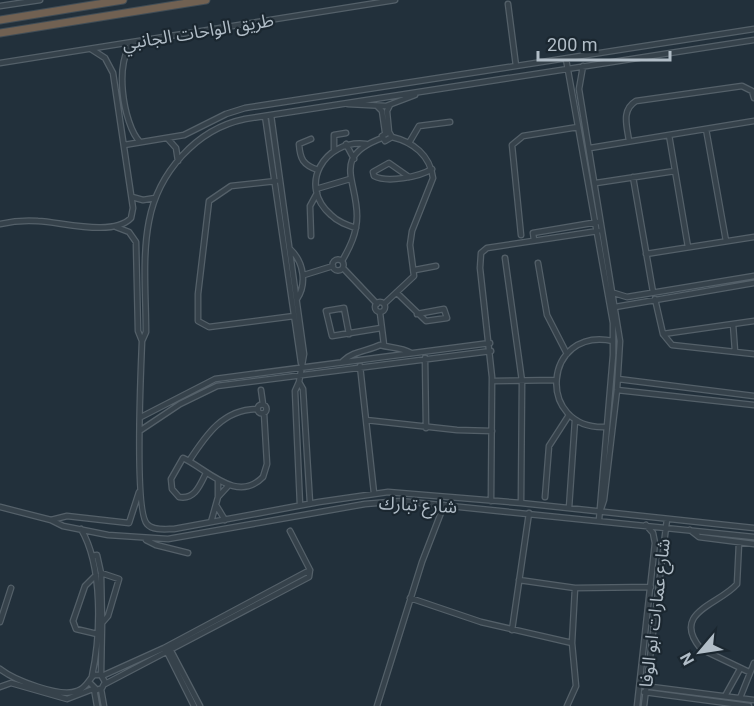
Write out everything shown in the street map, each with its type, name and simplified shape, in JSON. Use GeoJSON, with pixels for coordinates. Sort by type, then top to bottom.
{"type":"FeatureCollection","features":[{"type":"Feature","properties":{"kind":"highway"},"geometry":{"type":"LineString","coordinates":[[0,20],[123,0]]}},
{"type":"Feature","properties":{"kind":"highway"},"geometry":{"type":"LineString","coordinates":[[0,33],[206,0]]}},
{"type":"Feature","properties":{"kind":"street"},"geometry":{"type":"LineString","coordinates":[[0,6],[40,0]]}},
{"type":"Feature","properties":{"kind":"street","name":"طريق الواحات الجانبي"},"geometry":{"type":"LineString","coordinates":[[0,63],[395,0]]}},
{"type":"Feature","properties":{"kind":"street"},"geometry":{"type":"LineString","coordinates":[[508,4],[516,66]]}},
{"type":"Feature","properties":{"kind":"street"},"geometry":{"type":"LineString","coordinates":[[124,145],[168,139],[190,133],[239,110],[754,29]]}},
{"type":"Feature","properties":{"kind":"street"},"geometry":{"type":"LineString","coordinates":[[142,341],[146,332],[148,224],[155,198],[178,160],[208,134],[236,121],[754,40]]}},
{"type":"Feature","properties":{"kind":"street"},"geometry":{"type":"LineString","coordinates":[[135,41],[124,55],[122,71],[129,127],[140,142]]}},
{"type":"Feature","properties":{"kind":"street"},"geometry":{"type":"LineString","coordinates":[[665,43],[667,54]]}},
{"type":"Feature","properties":{"kind":"street"},"geometry":{"type":"LineString","coordinates":[[0,224],[29,220],[91,227],[114,227],[126,223],[131,218],[132,197],[112,69],[105,58],[91,49]]}},
{"type":"Feature","properties":{"kind":"street"},"geometry":{"type":"LineString","coordinates":[[566,59],[595,223],[620,341],[617,390],[604,500],[600,512]]}},
{"type":"Feature","properties":{"kind":"street"},"geometry":{"type":"LineString","coordinates":[[583,66],[579,89],[614,293],[613,341],[599,520]]}},
{"type":"Feature","properties":{"kind":"street"},"geometry":{"type":"LineString","coordinates":[[471,74],[473,84]]}},
{"type":"Feature","properties":{"kind":"street"},"geometry":{"type":"LineString","coordinates":[[629,141],[626,113],[636,101],[742,86],[752,91],[754,98]]}},
{"type":"Feature","properties":{"kind":"street"},"geometry":{"type":"LineString","coordinates":[[342,104],[390,105],[423,91]]}},
{"type":"Feature","properties":{"kind":"street"},"geometry":{"type":"LineString","coordinates":[[311,236],[310,206],[316,191],[318,170],[334,150],[346,144],[366,144],[382,138],[387,132],[387,111],[390,105]]}},
{"type":"Feature","properties":{"kind":"street"},"geometry":{"type":"LineString","coordinates":[[366,144],[354,159],[350,178],[357,211],[356,228],[342,261],[343,268],[377,304],[384,304],[412,280],[415,270],[410,238],[415,219],[431,185],[432,169],[423,155],[409,143],[392,137],[387,132],[382,111],[378,106]]}},
{"type":"Feature","properties":{"kind":"street"},"geometry":{"type":"LineString","coordinates":[[268,116],[290,249],[304,354],[295,391],[300,505]]}},
{"type":"Feature","properties":{"kind":"street"},"geometry":{"type":"LineString","coordinates":[[590,148],[754,121]]}},
{"type":"Feature","properties":{"kind":"street"},"geometry":{"type":"LineString","coordinates":[[409,143],[419,126],[450,122]]}},
{"type":"Feature","properties":{"kind":"street"},"geometry":{"type":"LineString","coordinates":[[522,236],[512,145],[523,136],[578,126]]}},
{"type":"Feature","properties":{"kind":"street"},"geometry":{"type":"LineString","coordinates":[[203,127],[208,134]]}},
{"type":"Feature","properties":{"kind":"street"},"geometry":{"type":"LineString","coordinates":[[706,129],[726,241]]}},
{"type":"Feature","properties":{"kind":"street"},"geometry":{"type":"LineString","coordinates":[[334,150],[334,135],[346,133]]}},
{"type":"Feature","properties":{"kind":"street"},"geometry":{"type":"LineString","coordinates":[[669,135],[688,247]]}},
{"type":"Feature","properties":{"kind":"street"},"geometry":{"type":"LineString","coordinates":[[382,138],[388,142],[392,137]]}},
{"type":"Feature","properties":{"kind":"street"},"geometry":{"type":"LineString","coordinates":[[168,139],[176,148],[178,160]]}},
{"type":"Feature","properties":{"kind":"street"},"geometry":{"type":"LineString","coordinates":[[310,139],[299,144],[300,158],[318,170]]}},
{"type":"Feature","properties":{"kind":"street"},"geometry":{"type":"LineString","coordinates":[[346,144],[354,159]]}},
{"type":"Feature","properties":{"kind":"street"},"geometry":{"type":"LineString","coordinates":[[409,177],[389,163],[373,172],[378,178],[409,177],[425,174],[432,169]]}},
{"type":"Feature","properties":{"kind":"street"},"geometry":{"type":"LineString","coordinates":[[276,164],[276,181],[302,367]]}},
{"type":"Feature","properties":{"kind":"street"},"geometry":{"type":"LineString","coordinates":[[596,183],[675,171]]}},
{"type":"Feature","properties":{"kind":"street"},"geometry":{"type":"LineString","coordinates":[[633,177],[653,292]]}},
{"type":"Feature","properties":{"kind":"street"},"geometry":{"type":"LineString","coordinates":[[316,191],[350,178]]}},
{"type":"Feature","properties":{"kind":"street"},"geometry":{"type":"LineString","coordinates":[[276,181],[231,186],[209,201],[198,294],[198,321],[208,327],[294,316]]}},
{"type":"Feature","properties":{"kind":"street"},"geometry":{"type":"LineString","coordinates":[[316,191],[331,216],[356,228]]}},
{"type":"Feature","properties":{"kind":"street"},"geometry":{"type":"LineString","coordinates":[[132,197],[143,200],[155,198]]}},
{"type":"Feature","properties":{"kind":"street"},"geometry":{"type":"LineString","coordinates":[[534,240],[533,233],[602,222]]}},
{"type":"Feature","properties":{"kind":"street"},"geometry":{"type":"LineString","coordinates":[[114,227],[129,232],[136,242],[138,331],[142,341],[140,489]]}},
{"type":"Feature","properties":{"kind":"street"},"geometry":{"type":"LineString","coordinates":[[491,501],[492,431],[489,390],[493,381],[480,268],[481,253],[487,249],[534,240],[603,230]]}},
{"type":"Feature","properties":{"kind":"street"},"geometry":{"type":"LineString","coordinates":[[646,254],[754,237]]}},
{"type":"Feature","properties":{"kind":"street"},"geometry":{"type":"LineString","coordinates":[[290,249],[296,255],[303,272],[302,291],[297,299]]}},
{"type":"Feature","properties":{"kind":"street"},"geometry":{"type":"LineString","coordinates":[[505,258],[522,381],[521,503]]}},
{"type":"Feature","properties":{"kind":"street"},"geometry":{"type":"LineString","coordinates":[[303,272],[333,266],[336,260],[342,261]]}},
{"type":"Feature","properties":{"kind":"street"},"geometry":{"type":"LineString","coordinates":[[538,263],[547,315],[567,354]]}},
{"type":"Feature","properties":{"kind":"street"},"geometry":{"type":"LineString","coordinates":[[333,266],[337,271],[343,268]]}},
{"type":"Feature","properties":{"kind":"street"},"geometry":{"type":"LineString","coordinates":[[415,270],[436,266]]}},
{"type":"Feature","properties":{"kind":"street"},"geometry":{"type":"LineString","coordinates":[[614,293],[627,297],[754,276]]}},
{"type":"Feature","properties":{"kind":"street"},"geometry":{"type":"LineString","coordinates":[[613,308],[628,303],[754,283]]}},
{"type":"Feature","properties":{"kind":"street"},"geometry":{"type":"LineString","coordinates":[[397,292],[417,314],[428,322],[447,318],[444,309],[417,314]]}},
{"type":"Feature","properties":{"kind":"street"},"geometry":{"type":"LineString","coordinates":[[627,297],[628,303]]}},
{"type":"Feature","properties":{"kind":"street"},"geometry":{"type":"LineString","coordinates":[[655,299],[663,334],[668,342],[677,346],[754,354]]}},
{"type":"Feature","properties":{"kind":"street"},"geometry":{"type":"LineString","coordinates":[[377,304],[375,309],[380,313],[384,345]]}},
{"type":"Feature","properties":{"kind":"street"},"geometry":{"type":"LineString","coordinates":[[380,313],[384,310],[384,304]]}},
{"type":"Feature","properties":{"kind":"street"},"geometry":{"type":"LineString","coordinates":[[350,334],[344,308],[326,311],[331,336],[350,334],[381,328]]}},
{"type":"Feature","properties":{"kind":"street"},"geometry":{"type":"LineString","coordinates":[[663,334],[754,321]]}},
{"type":"Feature","properties":{"kind":"street"},"geometry":{"type":"LineString","coordinates":[[733,324],[735,351]]}},
{"type":"Feature","properties":{"kind":"street"},"geometry":{"type":"LineString","coordinates":[[377,346],[381,334]]}},
{"type":"Feature","properties":{"kind":"street"},"geometry":{"type":"LineString","coordinates":[[606,427],[593,427],[569,415],[559,399],[556,380],[560,364],[567,354],[584,342],[603,339],[613,341]]}},
{"type":"Feature","properties":{"kind":"street"},"geometry":{"type":"LineString","coordinates":[[141,417],[205,382],[343,361],[490,343]]}},
{"type":"Feature","properties":{"kind":"street"},"geometry":{"type":"LineString","coordinates":[[343,361],[351,354],[370,351],[377,346],[384,345],[387,348],[402,348],[411,353]]}},
{"type":"Feature","properties":{"kind":"street"},"geometry":{"type":"LineString","coordinates":[[141,430],[180,404],[212,387],[360,366],[491,351]]}},
{"type":"Feature","properties":{"kind":"street"},"geometry":{"type":"LineString","coordinates":[[370,358],[370,365]]}},
{"type":"Feature","properties":{"kind":"street"},"geometry":{"type":"LineString","coordinates":[[425,358],[426,428]]}},
{"type":"Feature","properties":{"kind":"street"},"geometry":{"type":"LineString","coordinates":[[360,366],[374,493]]}},
{"type":"Feature","properties":{"kind":"street"},"geometry":{"type":"LineString","coordinates":[[618,379],[754,396]]}},
{"type":"Feature","properties":{"kind":"street"},"geometry":{"type":"LineString","coordinates":[[493,381],[556,380]]}},
{"type":"Feature","properties":{"kind":"street"},"geometry":{"type":"LineString","coordinates":[[299,382],[303,389],[310,503]]}},
{"type":"Feature","properties":{"kind":"street"},"geometry":{"type":"LineString","coordinates":[[206,473],[194,494],[184,498],[174,494],[171,479],[182,459],[189,461],[218,481],[229,485],[254,484],[266,472],[264,412],[266,407],[262,404],[261,390]]}},
{"type":"Feature","properties":{"kind":"street"},"geometry":{"type":"LineString","coordinates":[[617,390],[754,405]]}},
{"type":"Feature","properties":{"kind":"street"},"geometry":{"type":"LineString","coordinates":[[258,409],[262,404]]}},
{"type":"Feature","properties":{"kind":"street"},"geometry":{"type":"LineString","coordinates":[[189,461],[221,421],[238,411],[258,409],[264,412]]}},
{"type":"Feature","properties":{"kind":"street"},"geometry":{"type":"LineString","coordinates":[[545,497],[549,446],[569,415]]}},
{"type":"Feature","properties":{"kind":"street"},"geometry":{"type":"LineString","coordinates":[[366,420],[426,428],[492,431]]}},
{"type":"Feature","properties":{"kind":"street"},"geometry":{"type":"LineString","coordinates":[[569,508],[575,420]]}},
{"type":"Feature","properties":{"kind":"street"},"geometry":{"type":"LineString","coordinates":[[297,427],[305,427]]}},
{"type":"Feature","properties":{"kind":"street"},"geometry":{"type":"LineString","coordinates":[[211,522],[218,497],[218,481]]}},
{"type":"Feature","properties":{"kind":"street"},"geometry":{"type":"LineString","coordinates":[[218,497],[229,485]]}},
{"type":"Feature","properties":{"kind":"street","name":"شارع تبارك"},"geometry":{"type":"LineString","coordinates":[[51,520],[67,516],[129,523],[140,489]]}},
{"type":"Feature","properties":{"kind":"street","name":"شارع تبارك"},"geometry":{"type":"LineString","coordinates":[[140,489],[144,520],[152,528],[174,529],[374,493],[418,493],[754,528]]}},
{"type":"Feature","properties":{"kind":"street"},"geometry":{"type":"LineString","coordinates":[[359,495],[360,504]]}},
{"type":"Feature","properties":{"kind":"street","name":"شارع تبارك"},"geometry":{"type":"LineString","coordinates":[[0,507],[51,520],[60,525],[144,539],[178,539],[360,504],[401,501],[754,537]]}},
{"type":"Feature","properties":{"kind":"street"},"geometry":{"type":"LineString","coordinates":[[319,502],[320,512]]}},
{"type":"Feature","properties":{"kind":"street"},"geometry":{"type":"LineString","coordinates":[[216,505],[225,520]]}},
{"type":"Feature","properties":{"kind":"street"},"geometry":{"type":"LineString","coordinates":[[377,706],[410,598],[444,505]]}},
{"type":"Feature","properties":{"kind":"street"},"geometry":{"type":"LineString","coordinates":[[544,515],[545,505]]}},
{"type":"Feature","properties":{"kind":"street","name":"شارع تبارك"},"geometry":{"type":"LineString","coordinates":[[0,512],[10,510]]}},
{"type":"Feature","properties":{"kind":"street"},"geometry":{"type":"LineString","coordinates":[[260,513],[262,523]]}},
{"type":"Feature","properties":{"kind":"street"},"geometry":{"type":"LineString","coordinates":[[512,630],[529,513]]}},
{"type":"Feature","properties":{"kind":"street","name":"شارع عمارات ابو الوفا"},"geometry":{"type":"LineString","coordinates":[[644,706],[667,519]]}},
{"type":"Feature","properties":{"kind":"street","name":"شارع عمارات ابو الوفا"},"geometry":{"type":"LineString","coordinates":[[637,706],[655,538],[646,525]]}},
{"type":"Feature","properties":{"kind":"street"},"geometry":{"type":"LineString","coordinates":[[81,529],[95,556],[98,574],[104,706]]}},
{"type":"Feature","properties":{"kind":"street"},"geometry":{"type":"LineString","coordinates":[[690,530],[699,537],[754,544]]}},
{"type":"Feature","properties":{"kind":"street"},"geometry":{"type":"LineString","coordinates":[[0,687],[8,683],[60,698],[73,698],[103,686],[168,649],[307,578],[311,575],[310,570],[290,531]]}},
{"type":"Feature","properties":{"kind":"street"},"geometry":{"type":"LineString","coordinates":[[144,539],[156,545],[188,553]]}},
{"type":"Feature","properties":{"kind":"street"},"geometry":{"type":"LineString","coordinates":[[740,543],[737,584],[698,610],[692,626],[695,642],[701,649],[750,672]]}},
{"type":"Feature","properties":{"kind":"street"},"geometry":{"type":"LineString","coordinates":[[98,574],[119,579],[108,616],[102,623]]}},
{"type":"Feature","properties":{"kind":"street"},"geometry":{"type":"LineString","coordinates":[[0,669],[10,676],[64,693],[81,690],[92,676],[98,574]]}},
{"type":"Feature","properties":{"kind":"street"},"geometry":{"type":"LineString","coordinates":[[96,634],[76,629],[73,621],[85,586],[98,574]]}},
{"type":"Feature","properties":{"kind":"street"},"geometry":{"type":"LineString","coordinates":[[519,580],[575,588],[657,587]]}},
{"type":"Feature","properties":{"kind":"street"},"geometry":{"type":"LineString","coordinates":[[0,622],[11,588]]}},
{"type":"Feature","properties":{"kind":"street"},"geometry":{"type":"LineString","coordinates":[[567,706],[576,686],[572,643],[575,588]]}},
{"type":"Feature","properties":{"kind":"street"},"geometry":{"type":"LineString","coordinates":[[410,598],[512,630],[572,643]]}},
{"type":"Feature","properties":{"kind":"street"},"geometry":{"type":"LineString","coordinates":[[92,676],[102,676],[168,649]]}},
{"type":"Feature","properties":{"kind":"street"},"geometry":{"type":"LineString","coordinates":[[168,649],[194,706]]}},
{"type":"Feature","properties":{"kind":"street"},"geometry":{"type":"LineString","coordinates":[[168,649],[200,706]]}},
{"type":"Feature","properties":{"kind":"street"},"geometry":{"type":"LineString","coordinates":[[740,698],[754,663]]}},
{"type":"Feature","properties":{"kind":"street"},"geometry":{"type":"LineString","coordinates":[[725,696],[740,669]]}},
{"type":"Feature","properties":{"kind":"street"},"geometry":{"type":"LineString","coordinates":[[8,683],[10,676]]}},
{"type":"Feature","properties":{"kind":"street"},"geometry":{"type":"LineString","coordinates":[[89,682],[94,689],[98,706]]}},
{"type":"Feature","properties":{"kind":"street"},"geometry":{"type":"LineString","coordinates":[[639,688],[646,686],[754,700]]}},
{"type":"Feature","properties":{"kind":"street"},"geometry":{"type":"LineString","coordinates":[[639,688],[645,692],[749,706]]}},
{"type":"Feature","properties":{"kind":"street"},"geometry":{"type":"LineString","coordinates":[[689,698],[690,706]]}}]}
